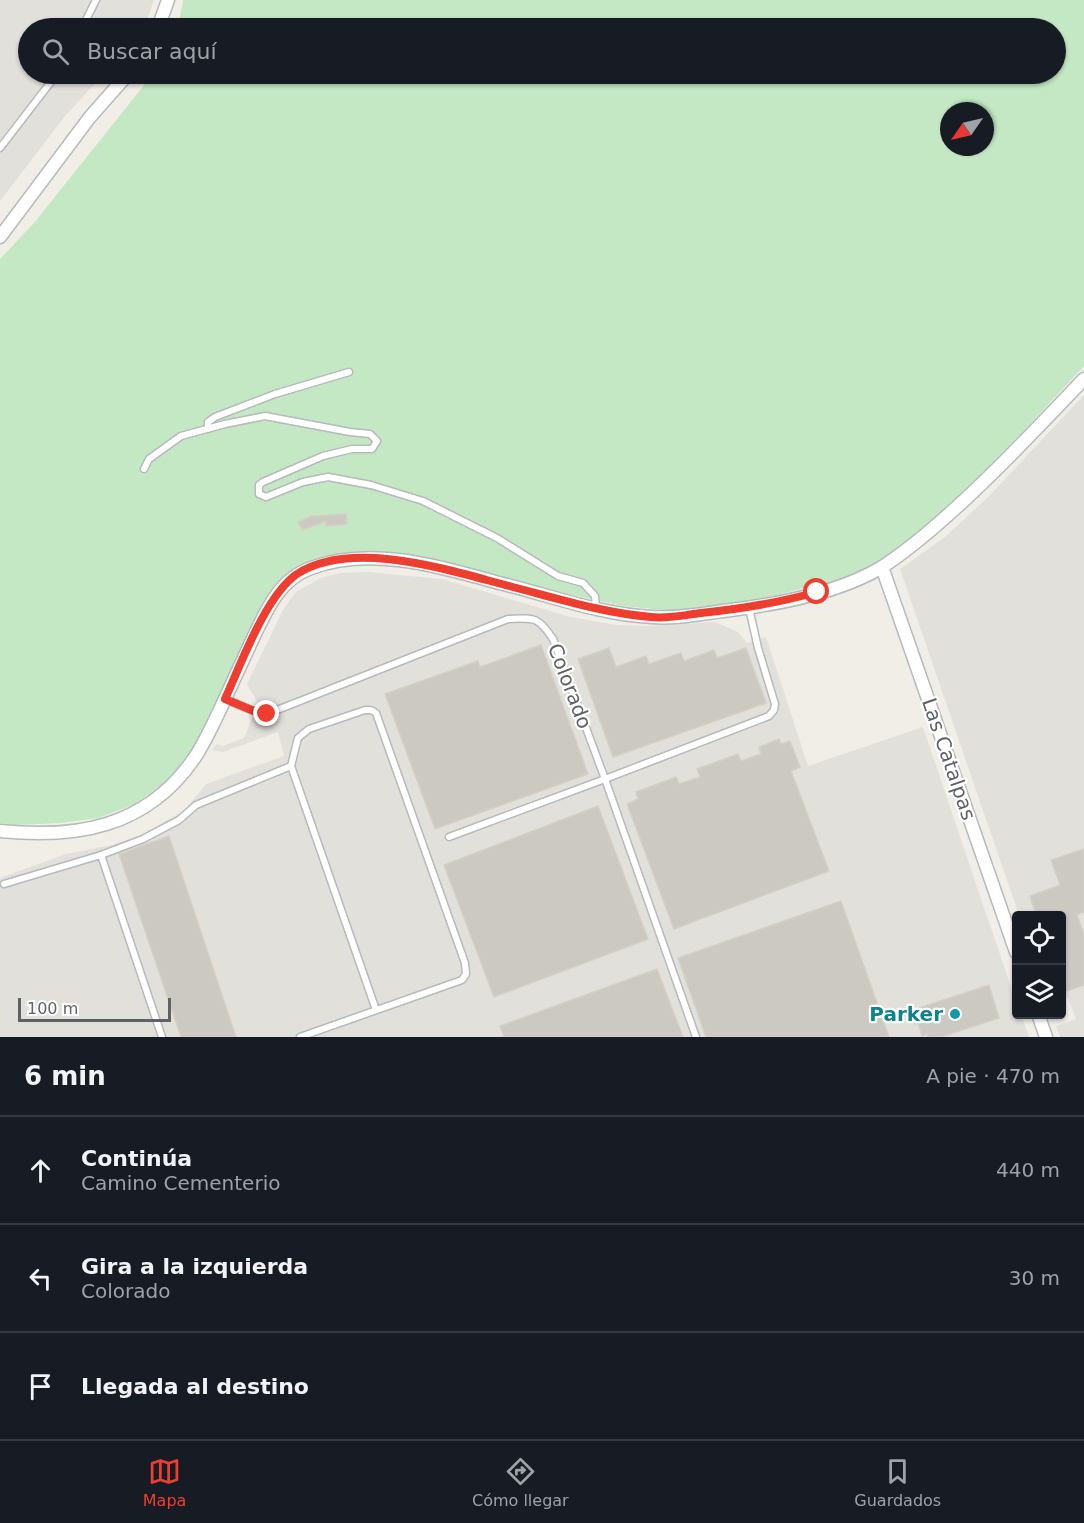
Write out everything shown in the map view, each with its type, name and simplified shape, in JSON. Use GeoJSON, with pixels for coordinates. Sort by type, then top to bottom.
{"type":"FeatureCollection","features":[{"type":"Feature","properties":{"kind":"street"},"geometry":{"type":"LineString","coordinates":[[162,18],[168,0]]}},
{"type":"Feature","properties":{"kind":"street"},"geometry":{"type":"LineString","coordinates":[[0,237],[90,117],[119,84]]}},
{"type":"Feature","properties":{"kind":"street"},"geometry":{"type":"LineString","coordinates":[[0,831],[42,833],[77,830],[120,819],[149,806],[172,786],[194,760],[265,614],[278,593],[298,574],[326,563],[374,559],[425,564],[596,608],[655,618],[749,608],[834,587],[882,567],[927,534],[993,473],[1084,378]]}},
{"type":"Feature","properties":{"kind":"street","name":"Las Catalpas"},"geometry":{"type":"LineString","coordinates":[[882,567],[1012,938]]}},
{"type":"Feature","properties":{"kind":"street"},"geometry":{"type":"LineString","coordinates":[[1040,1019],[1046,1037]]}},
{"type":"Feature","properties":{"kind":"lane"},"geometry":{"type":"LineString","coordinates":[[87,18],[96,0]]}},
{"type":"Feature","properties":{"kind":"lane"},"geometry":{"type":"LineString","coordinates":[[0,148],[49,84]]}},
{"type":"Feature","properties":{"kind":"lane"},"geometry":{"type":"LineString","coordinates":[[208,429],[207,425],[210,420],[245,405],[349,372]]}},
{"type":"Feature","properties":{"kind":"lane"},"geometry":{"type":"LineString","coordinates":[[144,469],[149,459],[181,436],[265,416],[370,434],[377,441],[372,450],[352,449],[323,456],[263,482],[260,485],[260,494],[266,497],[303,482],[328,477],[371,485],[423,501],[497,538],[558,576],[583,583],[595,596],[596,608]]}},
{"type":"Feature","properties":{"kind":"lane"},"geometry":{"type":"LineString","coordinates":[[449,837],[770,716],[775,704],[749,608]]}},
{"type":"Feature","properties":{"kind":"lane","name":"Colorado"},"geometry":{"type":"LineString","coordinates":[[225,699],[261,714],[267,714],[508,619],[533,618],[544,625],[553,639],[605,779],[696,1037]]}},
{"type":"Feature","properties":{"kind":"lane"},"geometry":{"type":"LineString","coordinates":[[300,1037],[462,980],[466,974],[465,963],[376,713],[365,710],[309,729],[298,738],[291,766],[376,1010]]}},
{"type":"Feature","properties":{"kind":"lane"},"geometry":{"type":"LineString","coordinates":[[4,884],[101,855],[143,839],[179,820],[196,805],[291,766]]}},
{"type":"Feature","properties":{"kind":"lane"},"geometry":{"type":"LineString","coordinates":[[101,855],[162,1037]]}},
{"type":"Feature","properties":{"kind":"shaded area"},"geometry":{"type":"Polygon","coordinates":[[[0,0],[154,0],[148,18],[18,18],[18,84],[95,84],[65,116],[0,201],[0,0]]]}},
{"type":"Feature","properties":{"kind":"shaded area"},"geometry":{"type":"Polygon","coordinates":[[[1084,395],[1084,1037],[1060,1037],[1056,1026],[1076,1019],[1068,998],[1066,998],[1066,911],[1018,911],[900,569],[945,537],[988,497],[1084,395]]]}},
{"type":"Feature","properties":{"kind":"shaded area"},"geometry":{"type":"Polygon","coordinates":[[[368,572],[442,579],[567,616],[616,625],[648,626],[715,622],[738,632],[747,643],[766,637],[808,766],[923,727],[1012,990],[1012,1019],[1022,1019],[1029,1037],[0,1037],[0,878],[66,854],[112,845],[139,836],[185,810],[206,784],[284,756],[278,732],[223,752],[212,750],[216,744],[223,746],[244,738],[258,704],[247,684],[283,610],[292,597],[297,591],[323,577],[340,573],[368,572]]]}},
{"type":"Feature","properties":{"kind":"green space"},"geometry":{"type":"Polygon","coordinates":[[[183,0],[1084,0],[1084,366],[964,495],[904,547],[852,576],[753,601],[675,611],[623,606],[549,590],[432,559],[367,553],[299,565],[275,587],[258,613],[195,749],[166,782],[135,804],[98,818],[60,823],[16,825],[0,823],[0,259],[34,223],[145,84],[1066,84],[1066,18],[180,18],[183,0]]]}},
{"type":"Feature","properties":{"kind":"building"},"geometry":{"type":"Polygon","coordinates":[[[346,514],[347,524],[326,526],[326,521],[302,530],[298,522],[312,516],[346,514]]]}},
{"type":"Feature","properties":{"kind":"building"},"geometry":{"type":"Polygon","coordinates":[[[541,645],[588,774],[435,829],[385,694],[478,661],[480,667],[541,645]]]}},
{"type":"Feature","properties":{"kind":"building"},"geometry":{"type":"Polygon","coordinates":[[[609,648],[616,667],[646,656],[649,664],[681,653],[684,661],[714,650],[717,658],[746,648],[766,703],[613,757],[578,659],[609,648]]]}},
{"type":"Feature","properties":{"kind":"building"},"geometry":{"type":"Polygon","coordinates":[[[779,739],[781,744],[790,741],[800,767],[791,771],[829,871],[674,929],[627,804],[638,799],[636,792],[676,777],[679,784],[700,777],[697,769],[738,754],[741,761],[761,754],[759,747],[779,739]]]}},
{"type":"Feature","properties":{"kind":"building"},"geometry":{"type":"Polygon","coordinates":[[[598,806],[648,939],[494,997],[444,865],[598,806]]]}},
{"type":"Feature","properties":{"kind":"building"},"geometry":{"type":"Polygon","coordinates":[[[169,836],[236,1037],[181,1037],[119,854],[169,836]]]}},
{"type":"Feature","properties":{"kind":"building"},"geometry":{"type":"Polygon","coordinates":[[[1084,849],[1084,912],[1077,915],[1084,935],[1084,985],[1066,992],[1066,911],[1035,911],[1030,896],[1060,885],[1051,860],[1084,849]]]}},
{"type":"Feature","properties":{"kind":"building"},"geometry":{"type":"Polygon","coordinates":[[[841,901],[889,1037],[706,1037],[678,958],[841,901]]]}},
{"type":"Feature","properties":{"kind":"building"},"geometry":{"type":"Polygon","coordinates":[[[657,969],[683,1037],[504,1037],[500,1026],[657,969]]]}},
{"type":"Feature","properties":{"kind":"building","name":"Parker"},"geometry":{"type":"Polygon","coordinates":[[[989,985],[999,1018],[941,1037],[928,1037],[927,1034],[922,1036],[918,1023],[915,1024],[910,1011],[989,985]]]}},
{"type":"Feature","properties":{"kind":"place","name":"Parker"},"geometry":{"type":"Point","coordinates":[955,1014]}},
{"type":"Feature","properties":{"kind":"route"},"geometry":{"type":"LineString","coordinates":[[267,714],[261,714],[225,699],[265,614],[278,593],[298,574],[326,563],[374,559],[425,564],[607,611],[655,618],[749,608],[817,592]]}}]}
